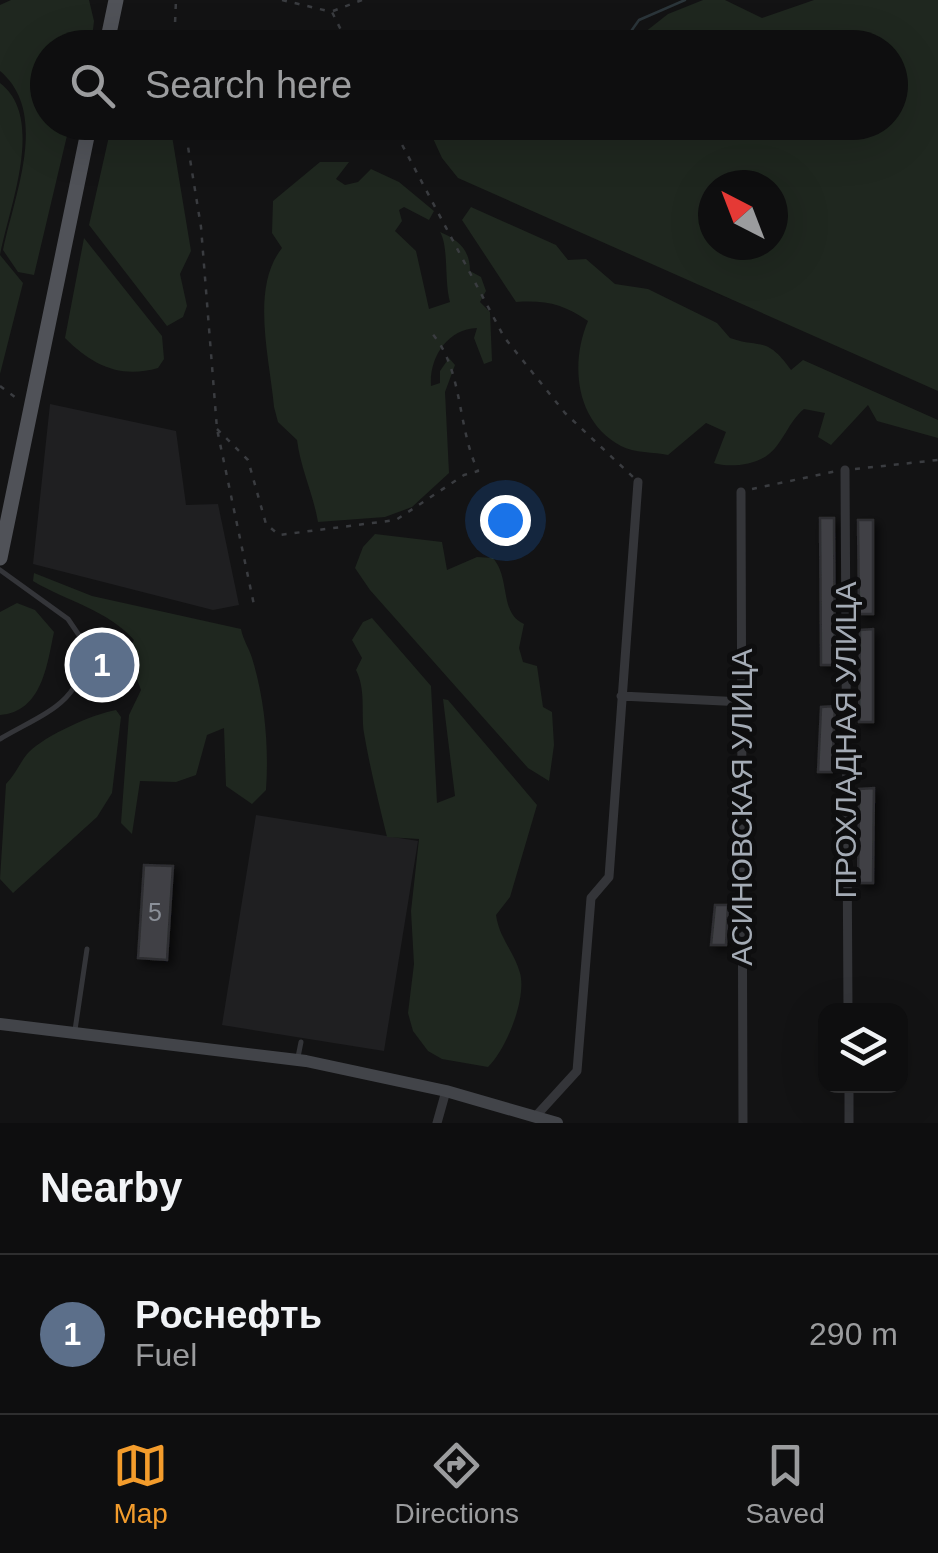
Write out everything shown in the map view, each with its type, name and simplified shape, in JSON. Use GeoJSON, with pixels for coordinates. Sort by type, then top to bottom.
{"type":"FeatureCollection","features":[{"type":"Feature","properties":{"kind":"main road"},"geometry":{"type":"LineString","coordinates":[[110,30],[116,0]]}},
{"type":"Feature","properties":{"kind":"main road"},"geometry":{"type":"LineString","coordinates":[[0,558],[86,140]]}},
{"type":"Feature","properties":{"kind":"street","name":"ПРОХЛАДНАЯ УЛИЦА"},"geometry":{"type":"LineString","coordinates":[[845,470],[848,1003]]}},
{"type":"Feature","properties":{"kind":"street"},"geometry":{"type":"LineString","coordinates":[[536,1117],[577,1071],[591,898],[610,877],[638,482]]}},
{"type":"Feature","properties":{"kind":"street","name":"АСИНОВСКАЯ УЛИЦА"},"geometry":{"type":"LineString","coordinates":[[741,492],[743,1123]]}},
{"type":"Feature","properties":{"kind":"street"},"geometry":{"type":"LineString","coordinates":[[621,696],[743,702]]}},
{"type":"Feature","properties":{"kind":"street"},"geometry":{"type":"LineString","coordinates":[[0,1024],[297,1060],[446,1091],[557,1123]]}},
{"type":"Feature","properties":{"kind":"street"},"geometry":{"type":"LineString","coordinates":[[436,1123],[446,1091]]}},
{"type":"Feature","properties":{"kind":"street"},"geometry":{"type":"LineString","coordinates":[[848,1093],[849,1123]]}},
{"type":"Feature","properties":{"kind":"lane"},"geometry":{"type":"LineString","coordinates":[[0,570],[68,619],[87,647],[81,682],[70,695],[0,738]]}},
{"type":"Feature","properties":{"kind":"lane"},"geometry":{"type":"LineString","coordinates":[[74,1034],[88,948]]}},
{"type":"Feature","properties":{"kind":"lane"},"geometry":{"type":"LineString","coordinates":[[297,1060],[301,1042]]}},
{"type":"Feature","properties":{"kind":"path"},"geometry":{"type":"LineString","coordinates":[[175,30],[176,0]]}},
{"type":"Feature","properties":{"kind":"path"},"geometry":{"type":"LineString","coordinates":[[282,0],[332,12],[362,0]]}},
{"type":"Feature","properties":{"kind":"path"},"geometry":{"type":"LineString","coordinates":[[332,12],[341,30]]}},
{"type":"Feature","properties":{"kind":"path"},"geometry":{"type":"LineString","coordinates":[[187,140],[201,227],[217,429],[254,605]]}},
{"type":"Feature","properties":{"kind":"path"},"geometry":{"type":"LineString","coordinates":[[400,140],[504,337],[565,414],[638,482]]}},
{"type":"Feature","properties":{"kind":"path"},"geometry":{"type":"LineString","coordinates":[[217,429],[248,460],[266,524],[279,535],[396,520],[464,475],[478,471],[464,442],[447,348],[428,329]]}},
{"type":"Feature","properties":{"kind":"path"},"geometry":{"type":"LineString","coordinates":[[0,386],[30,409]]}},
{"type":"Feature","properties":{"kind":"shaded area"},"geometry":{"type":"Polygon","coordinates":[[[11,0],[89,0],[94,21],[93,30],[30,30],[30,140],[66,140],[34,275],[18,272],[3,250],[20,180],[26,132],[15,88],[0,71],[0,5],[11,0]]]}},
{"type":"Feature","properties":{"kind":"shaded area"},"geometry":{"type":"Polygon","coordinates":[[[703,0],[725,0],[762,18],[814,0],[938,0],[938,391],[458,178],[434,140],[908,140],[908,30],[648,30],[668,14],[703,0]]]}},
{"type":"Feature","properties":{"kind":"shaded area"},"geometry":{"type":"Polygon","coordinates":[[[0,83],[14,98],[23,140],[0,255],[0,83]]]}},
{"type":"Feature","properties":{"kind":"shaded area"},"geometry":{"type":"Polygon","coordinates":[[[108,140],[173,140],[191,251],[180,274],[187,306],[183,317],[167,326],[89,225],[108,140]]]}},
{"type":"Feature","properties":{"kind":"shaded area"},"geometry":{"type":"Polygon","coordinates":[[[320,162],[349,162],[336,179],[345,185],[358,182],[371,169],[399,182],[434,211],[429,220],[404,207],[399,210],[402,221],[395,231],[416,251],[429,309],[450,302],[440,232],[458,242],[466,252],[470,271],[481,277],[486,291],[480,302],[490,312],[492,361],[484,364],[474,338],[477,328],[449,339],[433,365],[431,386],[440,383],[440,371],[449,358],[455,365],[445,392],[449,473],[412,507],[385,517],[318,522],[297,440],[278,422],[274,407],[264,324],[267,283],[282,248],[272,233],[273,201],[320,162]]]}},
{"type":"Feature","properties":{"kind":"shaded area"},"geometry":{"type":"Polygon","coordinates":[[[471,207],[556,245],[568,260],[586,259],[615,284],[648,289],[717,323],[730,338],[769,347],[791,370],[803,360],[938,420],[938,438],[877,421],[868,405],[831,445],[818,437],[825,413],[804,409],[769,454],[742,464],[714,463],[726,432],[706,423],[668,455],[621,446],[594,422],[580,390],[579,355],[588,321],[554,304],[516,302],[462,220],[471,207]]]}},
{"type":"Feature","properties":{"kind":"shaded area"},"geometry":{"type":"Polygon","coordinates":[[[84,238],[162,336],[164,359],[158,368],[131,372],[107,367],[65,338],[84,238]]]}},
{"type":"Feature","properties":{"kind":"shaded area"},"geometry":{"type":"Polygon","coordinates":[[[0,255],[23,283],[0,374],[0,255]]]}},
{"type":"Feature","properties":{"kind":"shaded area"},"geometry":{"type":"Polygon","coordinates":[[[50,404],[176,431],[186,505],[218,504],[239,605],[213,610],[33,564],[50,404]]]}},
{"type":"Feature","properties":{"kind":"shaded area"},"geometry":{"type":"Polygon","coordinates":[[[375,534],[442,542],[447,570],[477,557],[493,558],[511,612],[524,624],[519,648],[523,662],[537,666],[543,707],[552,712],[554,745],[549,781],[528,768],[370,590],[355,568],[363,547],[375,534]]]}},
{"type":"Feature","properties":{"kind":"shaded area"},"geometry":{"type":"Polygon","coordinates":[[[34,573],[92,596],[241,629],[263,707],[266,790],[252,804],[226,786],[224,728],[207,735],[196,775],[176,782],[140,781],[132,834],[121,823],[129,715],[141,690],[127,653],[134,640],[99,613],[33,581],[34,573]]]}},
{"type":"Feature","properties":{"kind":"shaded area"},"geometry":{"type":"Polygon","coordinates":[[[17,603],[35,610],[54,632],[45,672],[34,696],[14,712],[0,715],[0,612],[17,603]]]}},
{"type":"Feature","properties":{"kind":"shaded area"},"geometry":{"type":"Polygon","coordinates":[[[372,618],[431,686],[437,803],[455,796],[443,699],[448,700],[537,805],[510,897],[496,915],[521,984],[513,1023],[502,1049],[488,1067],[442,1059],[428,1051],[413,1031],[408,1013],[414,964],[411,911],[419,839],[387,837],[369,760],[356,670],[362,658],[352,640],[363,622],[372,618]]]}},
{"type":"Feature","properties":{"kind":"shaded area"},"geometry":{"type":"Polygon","coordinates":[[[116,710],[121,717],[112,793],[97,817],[13,893],[0,879],[6,784],[29,752],[47,739],[116,710]]]}},
{"type":"Feature","properties":{"kind":"shaded area"},"geometry":{"type":"Polygon","coordinates":[[[256,815],[418,841],[384,1051],[222,1025],[256,815]]]}},
{"type":"Feature","properties":{"kind":"building"},"geometry":{"type":"Polygon","coordinates":[[[820,518],[834,518],[835,665],[821,665],[820,518]]]}},
{"type":"Feature","properties":{"kind":"building"},"geometry":{"type":"Polygon","coordinates":[[[858,520],[873,520],[873,614],[859,614],[858,520]]]}},
{"type":"Feature","properties":{"kind":"building"},"geometry":{"type":"Polygon","coordinates":[[[873,629],[873,722],[859,722],[860,630],[873,629]]]}},
{"type":"Feature","properties":{"kind":"building"},"geometry":{"type":"Polygon","coordinates":[[[835,706],[832,772],[818,772],[821,707],[835,706]]]}},
{"type":"Feature","properties":{"kind":"building"},"geometry":{"type":"Polygon","coordinates":[[[874,788],[873,883],[858,883],[859,789],[874,788]]]}},
{"type":"Feature","properties":{"kind":"building"},"geometry":{"type":"Polygon","coordinates":[[[144,865],[173,866],[167,960],[138,958],[144,865]]]}},
{"type":"Feature","properties":{"kind":"building"},"geometry":{"type":"Polygon","coordinates":[[[715,905],[728,905],[726,945],[711,945],[715,905]]]}},
{"type":"Feature","properties":{"kind":"waterway"},"geometry":{"type":"LineString","coordinates":[[632,30],[639,20],[685,0]]}},
{"type":"Feature","properties":{"kind":"place","name":"Роснефть"},"geometry":{"type":"Point","coordinates":[102,665]}}]}
